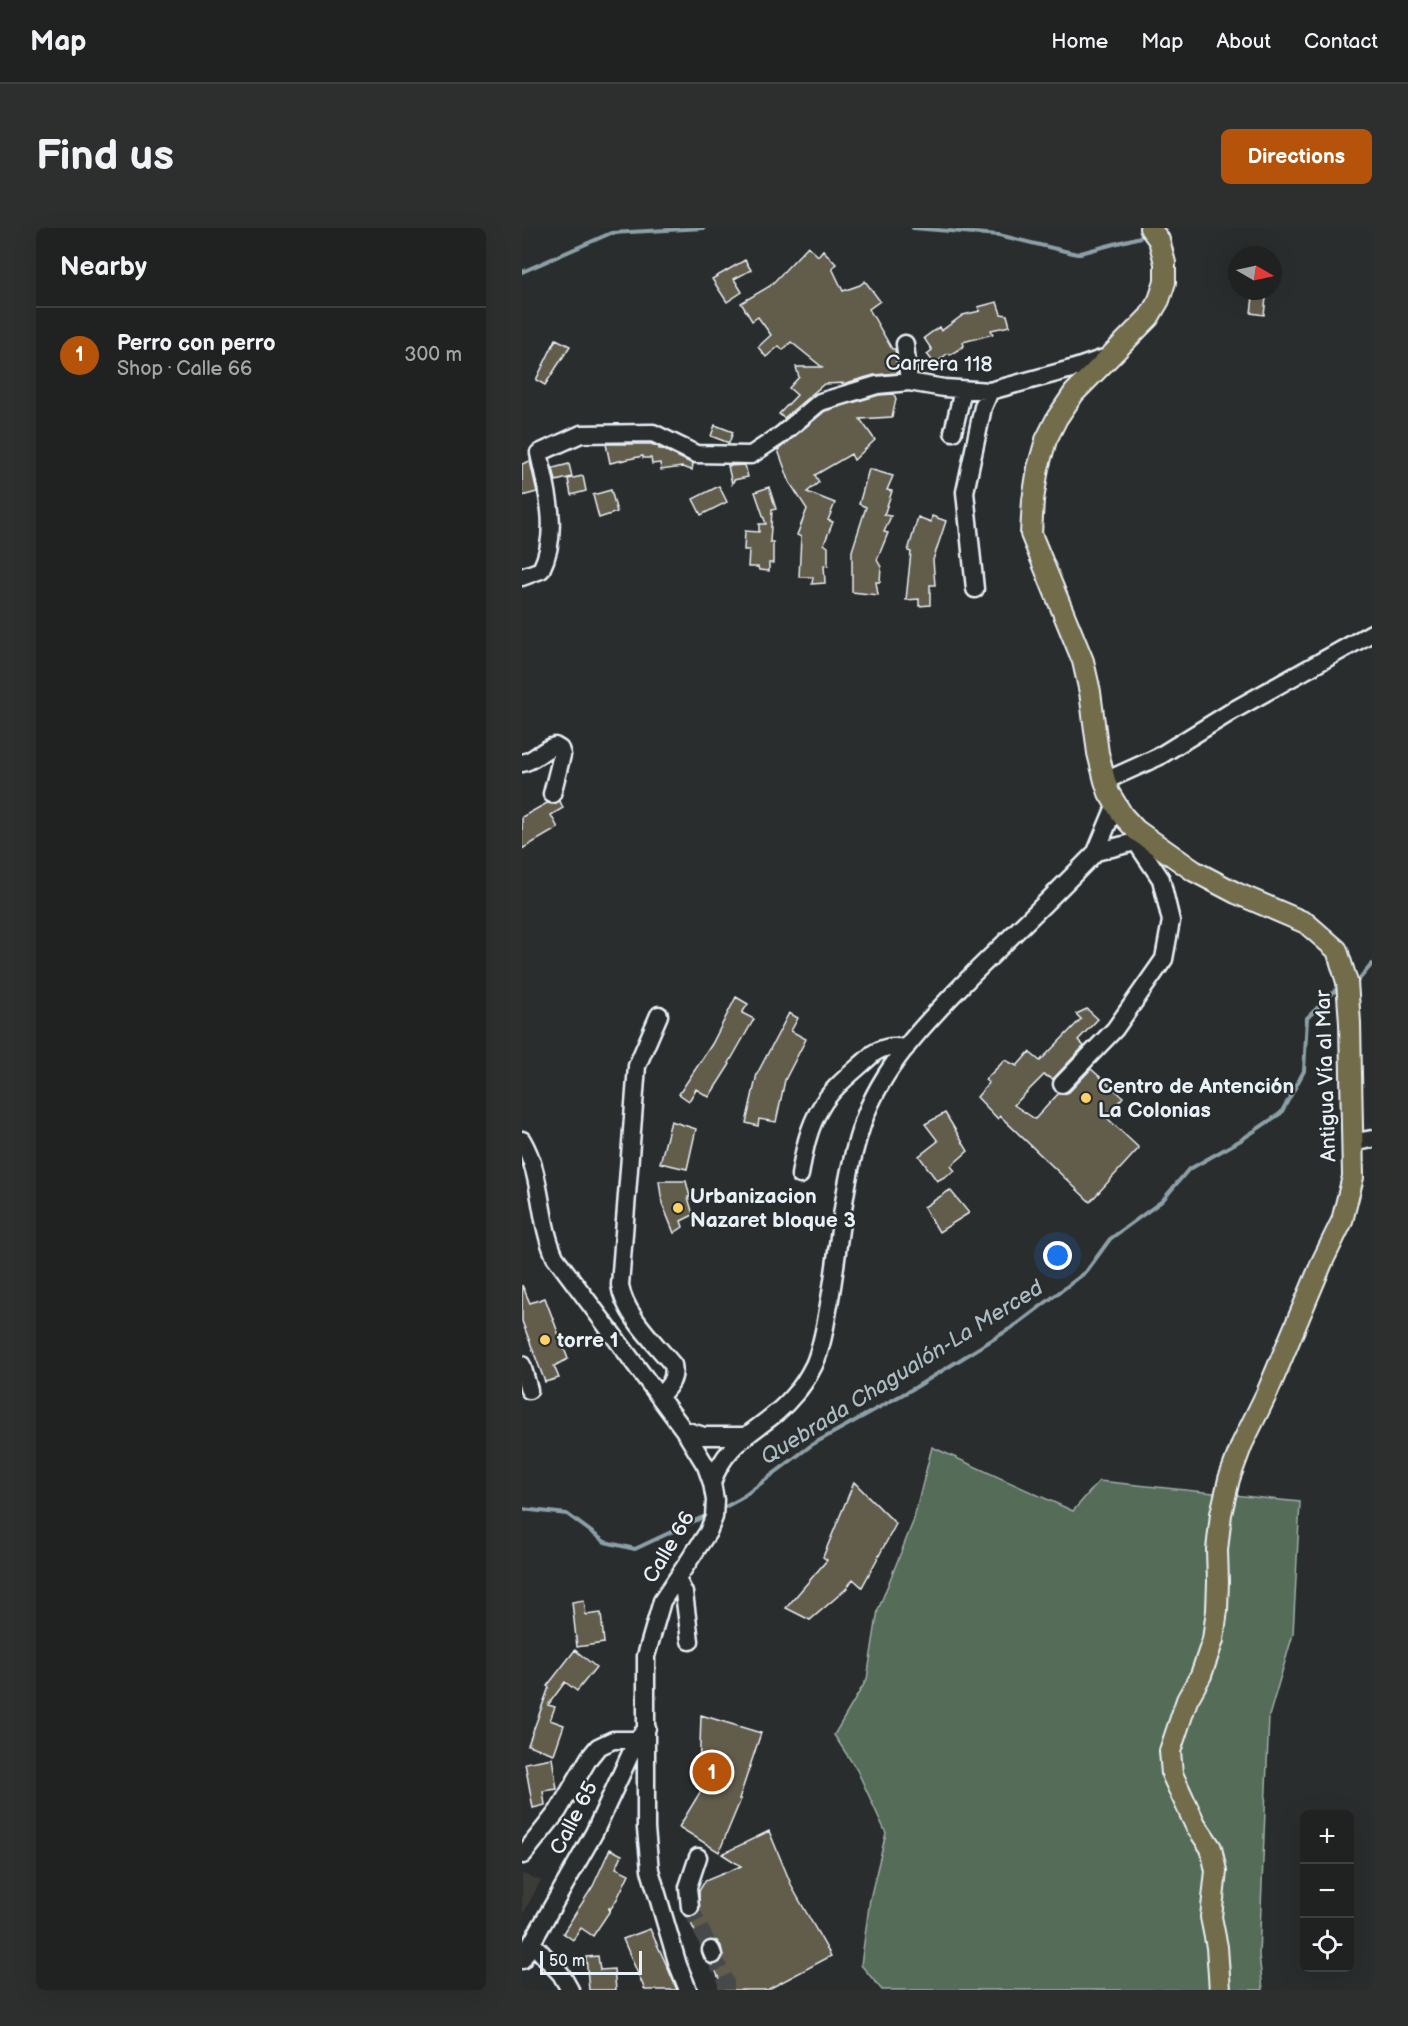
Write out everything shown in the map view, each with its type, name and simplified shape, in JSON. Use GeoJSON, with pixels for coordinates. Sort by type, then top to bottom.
{"type":"FeatureCollection","features":[{"type":"Feature","properties":{"kind":"main road","name":"Antigua Vía al Mar"},"geometry":{"type":"LineString","coordinates":[[1150,228],[1159,240],[1165,263],[1165,282],[1159,300],[1149,317],[1074,393],[1046,440],[1038,468],[1031,534],[1083,661],[1090,692],[1098,753],[1105,781],[1109,793],[1123,816],[1136,830],[1142,841],[1236,893],[1306,923],[1337,950],[1347,982],[1350,1023],[1353,1177],[1342,1221],[1323,1260],[1267,1393],[1242,1444],[1229,1479],[1221,1514],[1217,1550],[1218,1582],[1213,1640],[1201,1675],[1187,1700],[1170,1751],[1172,1774],[1195,1824],[1211,1848],[1216,1871],[1211,1917],[1217,1947],[1220,1990]]}},
{"type":"Feature","properties":{"kind":"street"},"geometry":{"type":"LineString","coordinates":[[905,344],[909,382]]}},
{"type":"Feature","properties":{"kind":"street","name":"Carrera 118"},"geometry":{"type":"LineString","coordinates":[[522,577],[541,570],[547,559],[550,542],[550,505],[539,453],[581,434],[653,433],[696,454],[751,455],[781,435],[820,402],[877,385],[909,382],[963,390],[990,391],[1111,356]]}},
{"type":"Feature","properties":{"kind":"street"},"geometry":{"type":"LineString","coordinates":[[953,432],[963,390]]}},
{"type":"Feature","properties":{"kind":"street"},"geometry":{"type":"LineString","coordinates":[[975,589],[965,492],[983,407],[990,391]]}},
{"type":"Feature","properties":{"kind":"street"},"geometry":{"type":"LineString","coordinates":[[1105,781],[1158,757],[1234,710],[1372,633]]}},
{"type":"Feature","properties":{"kind":"street"},"geometry":{"type":"LineString","coordinates":[[522,763],[532,760],[546,748],[555,746],[560,749],[562,755],[552,794]]}},
{"type":"Feature","properties":{"kind":"street"},"geometry":{"type":"LineString","coordinates":[[712,1483],[717,1468],[725,1456],[744,1436],[795,1395],[814,1364],[824,1331],[851,1164],[862,1124],[873,1098],[924,1024],[1096,852],[1116,804]]}},
{"type":"Feature","properties":{"kind":"street"},"geometry":{"type":"LineString","coordinates":[[1062,1084],[1115,1029],[1164,959],[1171,921],[1161,879],[1142,841],[1096,852]]}},
{"type":"Feature","properties":{"kind":"street"},"geometry":{"type":"LineString","coordinates":[[659,1016],[637,1066],[620,1286],[621,1297],[628,1310],[673,1365],[675,1374],[673,1380],[660,1396]]}},
{"type":"Feature","properties":{"kind":"street"},"geometry":{"type":"LineString","coordinates":[[800,1175],[806,1140],[821,1106],[831,1094],[882,1048],[890,1046],[906,1048]]}},
{"type":"Feature","properties":{"kind":"street"},"geometry":{"type":"LineString","coordinates":[[1352,1143],[1372,1139]]}},
{"type":"Feature","properties":{"kind":"street","name":"Calle 66"},"geometry":{"type":"LineString","coordinates":[[522,1140],[531,1155],[548,1240],[555,1257],[684,1430],[706,1466],[712,1483],[715,1500],[714,1517],[708,1532],[662,1601],[646,1656],[642,1734],[650,1870],[675,1955],[688,1990]]}},
{"type":"Feature","properties":{"kind":"street"},"geometry":{"type":"LineString","coordinates":[[522,1365],[529,1390]]}},
{"type":"Feature","properties":{"kind":"street"},"geometry":{"type":"LineString","coordinates":[[684,1430],[704,1436],[744,1436]]}},
{"type":"Feature","properties":{"kind":"street"},"geometry":{"type":"LineString","coordinates":[[677,1579],[684,1593],[690,1641]]}},
{"type":"Feature","properties":{"kind":"street"},"geometry":{"type":"LineString","coordinates":[[523,1855],[558,1811],[598,1747],[613,1740],[642,1734]]}},
{"type":"Feature","properties":{"kind":"street","name":"Calle 65"},"geometry":{"type":"LineString","coordinates":[[522,1960],[594,1833],[642,1734]]}},
{"type":"Feature","properties":{"kind":"street"},"geometry":{"type":"LineString","coordinates":[[690,1907],[688,1887],[698,1857]]}},
{"type":"Feature","properties":{"kind":"street"},"geometry":{"type":"LineString","coordinates":[[532,1943],[561,1974],[570,1990]]}},
{"type":"Feature","properties":{"kind":"shaded area"},"geometry":{"type":"Polygon","coordinates":[[[522,1874],[541,1880],[522,1916],[522,1874]]]}},
{"type":"Feature","properties":{"kind":"green space"},"geometry":{"type":"Polygon","coordinates":[[[932,1447],[1073,1511],[1099,1481],[1300,1502],[1293,1634],[1269,1716],[1259,1955],[1263,1990],[882,1990],[861,1965],[870,1899],[886,1833],[857,1770],[834,1735],[867,1679],[878,1610],[913,1522],[932,1447]]]}},
{"type":"Feature","properties":{"kind":"building"},"geometry":{"type":"Polygon","coordinates":[[[808,246],[818,256],[823,250],[836,264],[832,268],[843,291],[865,281],[880,301],[869,309],[892,349],[895,349],[897,373],[874,375],[846,383],[824,384],[784,418],[779,414],[797,395],[789,388],[799,377],[796,367],[822,367],[791,342],[783,350],[779,346],[766,357],[758,347],[771,335],[758,317],[752,321],[741,303],[770,286],[808,246]]]}},
{"type":"Feature","properties":{"kind":"building"},"geometry":{"type":"Polygon","coordinates":[[[745,260],[751,270],[734,279],[742,292],[727,302],[712,279],[745,260]]]}},
{"type":"Feature","properties":{"kind":"building"},"geometry":{"type":"Polygon","coordinates":[[[1253,300],[1266,300],[1264,315],[1251,313],[1253,300]]]}},
{"type":"Feature","properties":{"kind":"building"},"geometry":{"type":"Polygon","coordinates":[[[997,302],[1001,314],[1007,315],[1010,326],[991,330],[993,334],[963,342],[964,346],[950,355],[948,353],[935,364],[927,354],[932,350],[924,338],[939,327],[941,331],[963,315],[980,311],[978,307],[997,302]]]}},
{"type":"Feature","properties":{"kind":"building"},"geometry":{"type":"Polygon","coordinates":[[[556,339],[570,346],[545,385],[536,380],[556,339]]]}},
{"type":"Feature","properties":{"kind":"building"},"geometry":{"type":"Polygon","coordinates":[[[894,394],[896,399],[892,417],[860,419],[875,440],[854,460],[851,454],[815,475],[819,482],[807,492],[835,503],[828,520],[833,522],[824,544],[828,547],[828,566],[824,565],[825,583],[812,584],[813,577],[799,577],[801,537],[797,535],[807,509],[790,483],[778,450],[825,411],[879,395],[894,394]]]}},
{"type":"Feature","properties":{"kind":"building"},"geometry":{"type":"Polygon","coordinates":[[[715,425],[733,432],[729,443],[711,436],[715,425]]]}},
{"type":"Feature","properties":{"kind":"building"},"geometry":{"type":"Polygon","coordinates":[[[606,444],[651,444],[693,464],[692,470],[682,467],[661,470],[660,463],[652,464],[651,458],[643,458],[643,456],[610,463],[606,444]]]}},
{"type":"Feature","properties":{"kind":"building"},"geometry":{"type":"Polygon","coordinates":[[[530,461],[537,492],[522,496],[522,464],[530,461]]]}},
{"type":"Feature","properties":{"kind":"building"},"geometry":{"type":"Polygon","coordinates":[[[569,464],[572,477],[556,481],[553,468],[569,464]]]}},
{"type":"Feature","properties":{"kind":"building"},"geometry":{"type":"Polygon","coordinates":[[[745,465],[748,477],[734,480],[732,484],[728,466],[745,465]]]}},
{"type":"Feature","properties":{"kind":"building"},"geometry":{"type":"Polygon","coordinates":[[[869,469],[893,476],[887,490],[892,491],[884,515],[891,516],[884,532],[888,533],[877,560],[881,567],[880,582],[876,582],[878,595],[852,592],[852,551],[866,507],[859,504],[869,469]]]}},
{"type":"Feature","properties":{"kind":"building"},"geometry":{"type":"Polygon","coordinates":[[[583,476],[586,491],[571,495],[568,479],[583,476]]]}},
{"type":"Feature","properties":{"kind":"building"},"geometry":{"type":"Polygon","coordinates":[[[719,486],[727,502],[701,515],[693,499],[719,486]]]}},
{"type":"Feature","properties":{"kind":"building"},"geometry":{"type":"Polygon","coordinates":[[[769,487],[776,509],[772,510],[770,542],[773,542],[773,563],[769,563],[769,571],[759,570],[758,567],[748,567],[749,550],[744,550],[745,531],[759,532],[759,524],[766,524],[755,492],[769,487]]]}},
{"type":"Feature","properties":{"kind":"building"},"geometry":{"type":"Polygon","coordinates":[[[611,490],[617,512],[599,518],[593,495],[611,490]]]}},
{"type":"Feature","properties":{"kind":"building"},"geometry":{"type":"Polygon","coordinates":[[[932,516],[946,521],[933,560],[935,585],[930,585],[930,605],[919,606],[919,599],[906,600],[911,552],[908,551],[918,517],[931,522],[932,516]]]}},
{"type":"Feature","properties":{"kind":"building"},"geometry":{"type":"Polygon","coordinates":[[[560,801],[563,808],[551,815],[558,828],[522,849],[522,817],[547,803],[554,804],[560,801]]]}},
{"type":"Feature","properties":{"kind":"building"},"geometry":{"type":"Polygon","coordinates":[[[736,997],[748,1004],[742,1013],[754,1019],[709,1097],[696,1089],[689,1101],[679,1094],[712,1044],[736,997]]]}},
{"type":"Feature","properties":{"kind":"building"},"geometry":{"type":"Polygon","coordinates":[[[1087,1009],[1098,1019],[1078,1040],[1084,1046],[1053,1079],[1044,1075],[1014,1105],[1035,1119],[1058,1094],[1069,1092],[1091,1069],[1123,1097],[1106,1117],[1139,1148],[1090,1202],[1000,1116],[998,1119],[977,1097],[989,1083],[985,1080],[1005,1060],[1017,1066],[1029,1052],[1040,1061],[1081,1019],[1076,1014],[1087,1009]]]}},
{"type":"Feature","properties":{"kind":"building"},"geometry":{"type":"Polygon","coordinates":[[[789,1013],[798,1018],[791,1031],[806,1039],[785,1080],[776,1122],[759,1119],[758,1126],[746,1123],[757,1074],[789,1013]]]}},
{"type":"Feature","properties":{"kind":"building"},"geometry":{"type":"Polygon","coordinates":[[[945,1113],[968,1151],[951,1166],[955,1171],[937,1181],[919,1156],[938,1141],[925,1124],[945,1113]]]}},
{"type":"Feature","properties":{"kind":"building"},"geometry":{"type":"Polygon","coordinates":[[[671,1121],[696,1129],[687,1169],[660,1163],[671,1121]]]}},
{"type":"Feature","properties":{"kind":"building","name":"Urbanizacion Nazaret bloque 3"},"geometry":{"type":"Polygon","coordinates":[[[659,1181],[686,1181],[693,1215],[681,1221],[683,1227],[674,1233],[662,1203],[659,1181]]]}},
{"type":"Feature","properties":{"kind":"building"},"geometry":{"type":"Polygon","coordinates":[[[950,1190],[969,1213],[939,1232],[924,1207],[950,1190]]]}},
{"type":"Feature","properties":{"kind":"building","name":"torre 1"},"geometry":{"type":"Polygon","coordinates":[[[522,1285],[530,1303],[545,1298],[568,1359],[554,1366],[559,1378],[545,1382],[522,1321],[522,1285]]]}},
{"type":"Feature","properties":{"kind":"building"},"geometry":{"type":"Polygon","coordinates":[[[854,1482],[896,1524],[862,1587],[853,1579],[846,1589],[810,1620],[786,1608],[827,1560],[823,1557],[854,1482]]]}},
{"type":"Feature","properties":{"kind":"building"},"geometry":{"type":"Polygon","coordinates":[[[584,1600],[586,1615],[601,1613],[604,1643],[577,1647],[572,1602],[584,1600]]]}},
{"type":"Feature","properties":{"kind":"building"},"geometry":{"type":"Polygon","coordinates":[[[575,1650],[596,1667],[577,1691],[565,1682],[548,1705],[555,1707],[550,1720],[564,1725],[554,1754],[528,1745],[549,1687],[547,1686],[575,1650]]]}},
{"type":"Feature","properties":{"kind":"building"},"geometry":{"type":"Polygon","coordinates":[[[701,1715],[761,1733],[739,1799],[741,1799],[719,1852],[679,1827],[708,1779],[699,1776],[701,1715]]]}},
{"type":"Feature","properties":{"kind":"building"},"geometry":{"type":"Polygon","coordinates":[[[552,1758],[557,1789],[543,1791],[545,1805],[533,1808],[525,1763],[552,1758]]]}},
{"type":"Feature","properties":{"kind":"building"},"geometry":{"type":"Polygon","coordinates":[[[769,1831],[793,1889],[831,1956],[767,1990],[724,1990],[713,1965],[721,1962],[723,1957],[721,1946],[717,1941],[712,1940],[702,1946],[688,1917],[696,1916],[699,1912],[699,1891],[705,1881],[741,1866],[722,1854],[769,1831]]]}},
{"type":"Feature","properties":{"kind":"building"},"geometry":{"type":"Polygon","coordinates":[[[610,1849],[622,1855],[616,1868],[629,1874],[617,1899],[610,1910],[609,1907],[609,1912],[593,1936],[581,1928],[573,1940],[563,1933],[593,1886],[610,1849]]]}},
{"type":"Feature","properties":{"kind":"building"},"geometry":{"type":"Polygon","coordinates":[[[650,1929],[677,1990],[645,1990],[623,1939],[650,1929]]]}},
{"type":"Feature","properties":{"kind":"building"},"geometry":{"type":"Polygon","coordinates":[[[598,1956],[600,1970],[614,1969],[616,1990],[589,1990],[586,1957],[598,1956]]]}},
{"type":"Feature","properties":{"kind":"waterway"},"geometry":{"type":"LineString","coordinates":[[522,272],[611,233],[704,228]]}},
{"type":"Feature","properties":{"kind":"waterway"},"geometry":{"type":"LineString","coordinates":[[913,228],[999,235],[1077,254],[1140,237]]}},
{"type":"Feature","properties":{"kind":"waterway","name":"Quebrada Chagualón-La Merced"},"geometry":{"type":"LineString","coordinates":[[1357,982],[1372,964]]}},
{"type":"Feature","properties":{"kind":"waterway","name":"Quebrada Chagualón-La Merced"},"geometry":{"type":"LineString","coordinates":[[725,1507],[740,1499],[813,1444],[916,1387],[1016,1325],[1086,1272],[1110,1239],[1162,1201],[1188,1170],[1241,1140],[1281,1113],[1304,1071],[1307,1018],[1341,985]]}},
{"type":"Feature","properties":{"kind":"waterway","name":"Quebrada Chagualón-La Merced"},"geometry":{"type":"LineString","coordinates":[[522,1509],[567,1514],[605,1542],[635,1549],[703,1517]]}},
{"type":"Feature","properties":{"kind":"tunnel"},"geometry":{"type":"LineString","coordinates":[[690,1907],[711,1950]]}},
{"type":"Feature","properties":{"kind":"tunnel"},"geometry":{"type":"LineString","coordinates":[[713,1955],[726,1982],[726,1990]]}},
{"type":"Feature","properties":{"kind":"place","name":"Centro de Antención La Colonias"},"geometry":{"type":"Point","coordinates":[1086,1098]}},
{"type":"Feature","properties":{"kind":"place","name":"Urbanizacion Nazaret bloque 3"},"geometry":{"type":"Point","coordinates":[678,1208]}},
{"type":"Feature","properties":{"kind":"place","name":"torre 1"},"geometry":{"type":"Point","coordinates":[545,1340]}},
{"type":"Feature","properties":{"kind":"place","name":"Perro con perro"},"geometry":{"type":"Point","coordinates":[712,1772]}}]}
